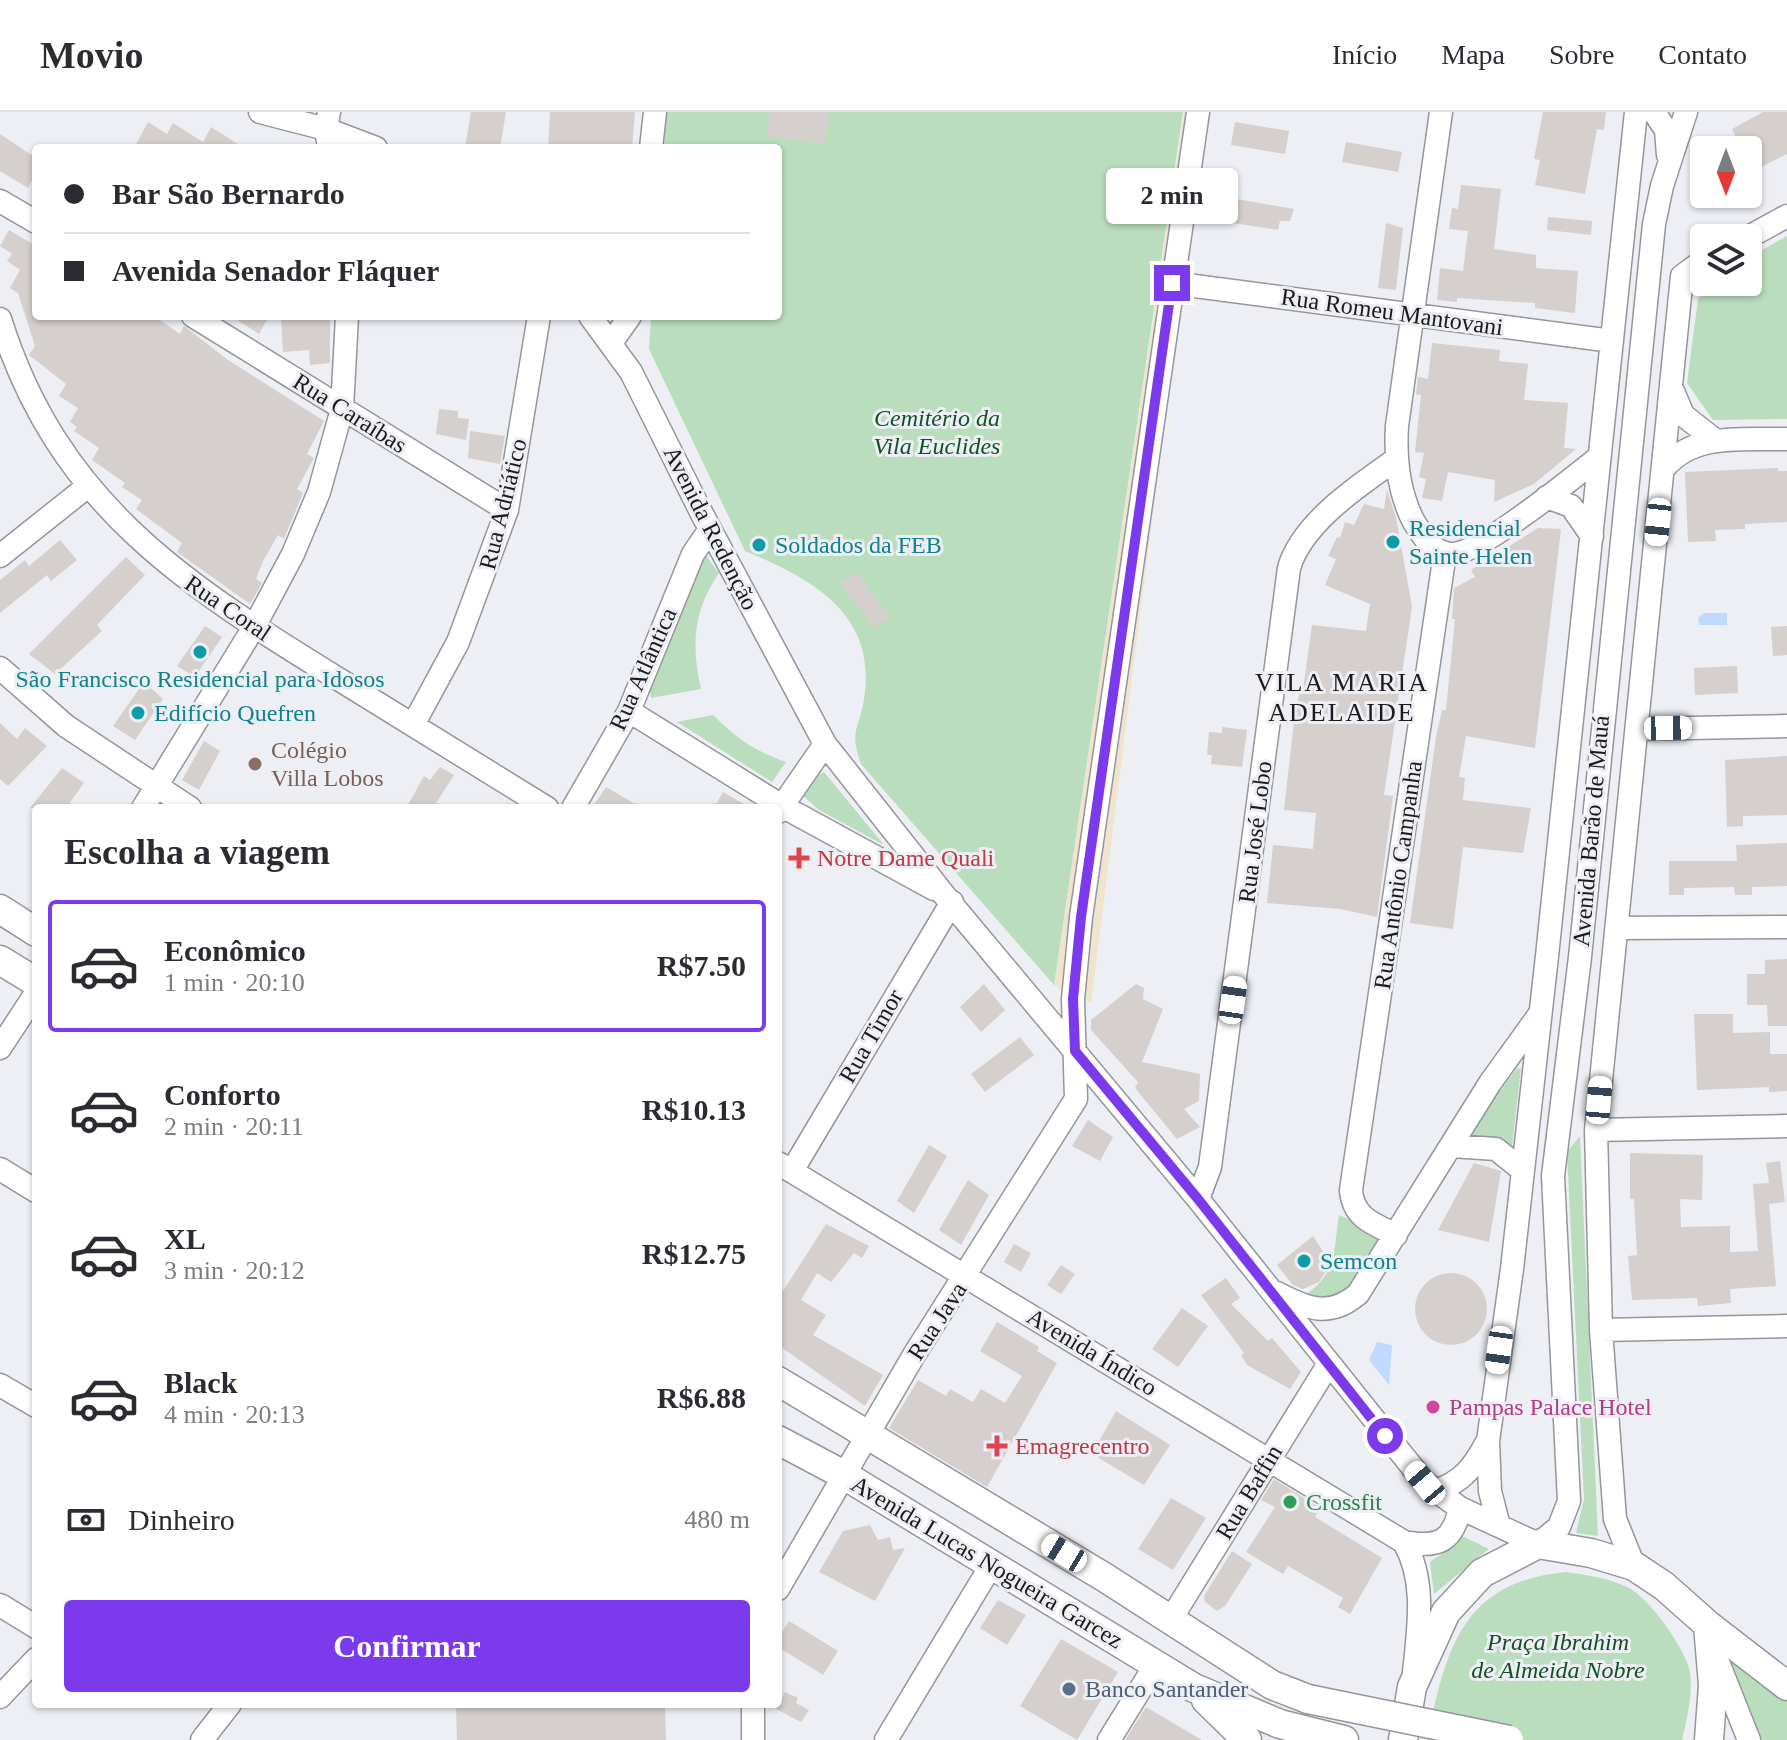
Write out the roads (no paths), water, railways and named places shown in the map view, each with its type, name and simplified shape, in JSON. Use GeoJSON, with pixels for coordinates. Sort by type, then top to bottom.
{"type":"FeatureCollection","features":[{"type":"Feature","properties":{"kind":"main road"},"geometry":{"type":"LineString","coordinates":[[0,909],[32,929]]}},
{"type":"Feature","properties":{"kind":"main road"},"geometry":{"type":"LineString","coordinates":[[0,960],[32,980]]}},
{"type":"Feature","properties":{"kind":"main road","name":"Avenida Lucas Nogueira Garcez"},"geometry":{"type":"LineString","coordinates":[[782,1383],[1171,1619],[1272,1685],[1308,1699],[1509,1740]]}},
{"type":"Feature","properties":{"kind":"main road","name":"Avenida Lucas Nogueira Garcez"},"geometry":{"type":"LineString","coordinates":[[782,1442],[844,1475],[1194,1688],[1299,1730],[1344,1740]]}},
{"type":"Feature","properties":{"kind":"main road"},"geometry":{"type":"LineString","coordinates":[[1403,1740],[1412,1687],[1439,1626],[1463,1589],[1493,1565],[1538,1544],[1591,1553],[1634,1566],[1664,1586],[1709,1635],[1787,1686]]}},
{"type":"Feature","properties":{"kind":"main road"},"geometry":{"type":"LineString","coordinates":[[1709,1635],[1713,1685],[1709,1740]]}},
{"type":"Feature","properties":{"kind":"main road","name":"Avenida Lucas Nogueira Garcez"},"geometry":{"type":"LineString","coordinates":[[1194,1688],[1247,1740]]}},
{"type":"Feature","properties":{"kind":"street"},"geometry":{"type":"LineString","coordinates":[[260,112],[328,130],[365,144]]}},
{"type":"Feature","properties":{"kind":"street"},"geometry":{"type":"LineString","coordinates":[[651,144],[655,112]]}},
{"type":"Feature","properties":{"kind":"street","name":"Rua Java"},"geometry":{"type":"LineString","coordinates":[[782,1582],[868,1433],[1076,1099],[1073,999],[1081,917],[1198,112]]}},
{"type":"Feature","properties":{"kind":"street"},"geometry":{"type":"LineString","coordinates":[[1441,112],[1411,315],[1395,460],[1414,521],[1432,546],[1445,553],[1464,552],[1547,497],[1599,457]]}},
{"type":"Feature","properties":{"kind":"street","name":"Avenida Barão de Mauá"},"geometry":{"type":"LineString","coordinates":[[1499,1526],[1490,1491],[1488,1441],[1540,1014],[1636,112]]}},
{"type":"Feature","properties":{"kind":"street"},"geometry":{"type":"LineString","coordinates":[[1654,112],[1666,130],[1669,162]]}},
{"type":"Feature","properties":{"kind":"street","name":"Avenida Barão de Mauá"},"geometry":{"type":"LineString","coordinates":[[1538,1544],[1559,1527],[1569,1501],[1553,1176],[1579,959],[1654,224],[1669,162],[1686,112]]}},
{"type":"Feature","properties":{"kind":"street"},"geometry":{"type":"LineString","coordinates":[[0,201],[32,220]]}},
{"type":"Feature","properties":{"kind":"street"},"geometry":{"type":"LineString","coordinates":[[1762,230],[1787,216]]}},
{"type":"Feature","properties":{"kind":"street","name":"Avenida Barão de Mauá"},"geometry":{"type":"LineString","coordinates":[[1634,1566],[1615,1519],[1601,1330],[1596,1130],[1685,272],[1690,269]]}},
{"type":"Feature","properties":{"kind":"street","name":"Rua Romeu Mantovani"},"geometry":{"type":"LineString","coordinates":[[1172,283],[1612,341]]}},
{"type":"Feature","properties":{"kind":"street","name":"Rua Coral"},"geometry":{"type":"LineString","coordinates":[[0,319],[10,349],[47,423],[88,486],[133,537],[197,589],[254,627],[541,804]]}},
{"type":"Feature","properties":{"kind":"street","name":"Rua Caraíbas"},"geometry":{"type":"LineString","coordinates":[[199,320],[507,510]]}},
{"type":"Feature","properties":{"kind":"street"},"geometry":{"type":"LineString","coordinates":[[145,804],[254,627],[293,554],[319,492],[342,409],[347,320]]}},
{"type":"Feature","properties":{"kind":"street","name":"Rua Adriático"},"geometry":{"type":"LineString","coordinates":[[413,725],[463,630],[507,510],[538,320]]}},
{"type":"Feature","properties":{"kind":"street","name":"Avenida Redenção"},"geometry":{"type":"LineString","coordinates":[[593,320],[611,343],[646,401],[710,529],[825,744],[1198,1199],[1328,1365],[1436,1491],[1460,1508],[1538,1544]]}},
{"type":"Feature","properties":{"kind":"street"},"geometry":{"type":"LineString","coordinates":[[611,343],[627,320]]}},
{"type":"Feature","properties":{"kind":"street"},"geometry":{"type":"LineString","coordinates":[[1637,381],[1663,348],[1679,338]]}},
{"type":"Feature","properties":{"kind":"street"},"geometry":{"type":"LineString","coordinates":[[1673,390],[1683,415],[1716,441]]}},
{"type":"Feature","properties":{"kind":"street"},"geometry":{"type":"LineString","coordinates":[[1664,468],[1688,446],[1716,441],[1787,439]]}},
{"type":"Feature","properties":{"kind":"street","name":"Rua José Lobo"},"geometry":{"type":"LineString","coordinates":[[1198,1199],[1210,1167],[1292,559],[1329,513],[1370,476],[1395,460]]}},
{"type":"Feature","properties":{"kind":"street"},"geometry":{"type":"LineString","coordinates":[[0,556],[88,486]]}},
{"type":"Feature","properties":{"kind":"street"},"geometry":{"type":"LineString","coordinates":[[1547,497],[1571,506],[1592,536]]}},
{"type":"Feature","properties":{"kind":"street","name":"Rua Atlântica"},"geometry":{"type":"LineString","coordinates":[[575,804],[629,711],[693,554],[710,529]]}},
{"type":"Feature","properties":{"kind":"street","name":"Rua Antônio Campanha"},"geometry":{"type":"LineString","coordinates":[[1396,1235],[1360,1215],[1354,1208],[1351,1190],[1445,553]]}},
{"type":"Feature","properties":{"kind":"street"},"geometry":{"type":"LineString","coordinates":[[0,668],[66,726],[184,804]]}},
{"type":"Feature","properties":{"kind":"street"},"geometry":{"type":"LineString","coordinates":[[629,711],[772,804]]}},
{"type":"Feature","properties":{"kind":"street"},"geometry":{"type":"LineString","coordinates":[[1638,729],[1787,726]]}},
{"type":"Feature","properties":{"kind":"street"},"geometry":{"type":"LineString","coordinates":[[782,806],[825,744]]}},
{"type":"Feature","properties":{"kind":"street"},"geometry":{"type":"LineString","coordinates":[[782,810],[881,857],[949,899]]}},
{"type":"Feature","properties":{"kind":"street","name":"Rua Timor"},"geometry":{"type":"LineString","coordinates":[[785,1167],[949,899]]}},
{"type":"Feature","properties":{"kind":"street"},"geometry":{"type":"LineString","coordinates":[[1617,928],[1787,927]]}},
{"type":"Feature","properties":{"kind":"street"},"geometry":{"type":"LineString","coordinates":[[1269,1289],[1305,1308],[1338,1307],[1366,1283],[1451,1146],[1579,959]]}},
{"type":"Feature","properties":{"kind":"street"},"geometry":{"type":"LineString","coordinates":[[0,1048],[32,999]]}},
{"type":"Feature","properties":{"kind":"street"},"geometry":{"type":"LineString","coordinates":[[1573,1007],[1608,1012]]}},
{"type":"Feature","properties":{"kind":"street"},"geometry":{"type":"LineString","coordinates":[[1596,1130],[1787,1126]]}},
{"type":"Feature","properties":{"kind":"street"},"geometry":{"type":"LineString","coordinates":[[1451,1146],[1496,1149],[1521,1169]]}},
{"type":"Feature","properties":{"kind":"street","name":"Avenida Índico"},"geometry":{"type":"LineString","coordinates":[[785,1167],[1404,1542]]}},
{"type":"Feature","properties":{"kind":"street"},"geometry":{"type":"LineString","coordinates":[[0,1169],[32,1189]]}},
{"type":"Feature","properties":{"kind":"street"},"geometry":{"type":"LineString","coordinates":[[1601,1330],[1787,1326]]}},
{"type":"Feature","properties":{"kind":"street","name":"Rua Baffin"},"geometry":{"type":"LineString","coordinates":[[1171,1619],[1328,1365]]}},
{"type":"Feature","properties":{"kind":"street"},"geometry":{"type":"LineString","coordinates":[[0,1385],[32,1404]]}},
{"type":"Feature","properties":{"kind":"street","name":"Avenida Barão de Mauá"},"geometry":{"type":"LineString","coordinates":[[1436,1491],[1469,1473],[1488,1441]]}},
{"type":"Feature","properties":{"kind":"street"},"geometry":{"type":"LineString","coordinates":[[1404,1542],[1444,1543],[1455,1528],[1460,1508]]}},
{"type":"Feature","properties":{"kind":"street"},"geometry":{"type":"LineString","coordinates":[[1404,1542],[1415,1563],[1419,1589],[1412,1687]]}},
{"type":"Feature","properties":{"kind":"street"},"geometry":{"type":"LineString","coordinates":[[886,1740],[992,1564]]}},
{"type":"Feature","properties":{"kind":"street"},"geometry":{"type":"LineString","coordinates":[[0,1605],[32,1625]]}},
{"type":"Feature","properties":{"kind":"street"},"geometry":{"type":"LineString","coordinates":[[1709,1635],[1749,1740]]}},
{"type":"Feature","properties":{"kind":"street"},"geometry":{"type":"LineString","coordinates":[[0,1697],[32,1663]]}},
{"type":"Feature","properties":{"kind":"street"},"geometry":{"type":"LineString","coordinates":[[1109,1740],[1156,1664]]}},
{"type":"Feature","properties":{"kind":"street"},"geometry":{"type":"LineString","coordinates":[[202,1740],[227,1708]]}},
{"type":"Feature","properties":{"kind":"street"},"geometry":{"type":"LineString","coordinates":[[753,1708],[753,1740]]}},
{"type":"Feature","properties":{"kind":"water"},"geometry":{"type":"Polygon","coordinates":[[[1704,613],[1727,613],[1727,625],[1699,625],[1698,618],[1704,613]]]}},
{"type":"Feature","properties":{"kind":"water"},"geometry":{"type":"Polygon","coordinates":[[[1377,1342],[1392,1345],[1389,1385],[1369,1360],[1377,1342]]]}},
{"type":"Feature","properties":{"kind":"place","name":"Residencial Sainte Helen"},"geometry":{"type":"Point","coordinates":[1393,542]}},
{"type":"Feature","properties":{"kind":"place","name":"Soldados da FEB"},"geometry":{"type":"Point","coordinates":[759,545]}},
{"type":"Feature","properties":{"kind":"place","name":"São Francisco Residencial para Idosos"},"geometry":{"type":"Point","coordinates":[200,652]}},
{"type":"Feature","properties":{"kind":"place","name":"Edifício Quefren"},"geometry":{"type":"Point","coordinates":[138,713]}},
{"type":"Feature","properties":{"kind":"place","name":"Colégio Villa Lobos"},"geometry":{"type":"Point","coordinates":[255,764]}},
{"type":"Feature","properties":{"kind":"place","name":"Notre Dame Quali"},"geometry":{"type":"Point","coordinates":[799,858]}},
{"type":"Feature","properties":{"kind":"place","name":"Semcon"},"geometry":{"type":"Point","coordinates":[1304,1261]}},
{"type":"Feature","properties":{"kind":"place","name":"Pampas Palace Hotel"},"geometry":{"type":"Point","coordinates":[1433,1407]}},
{"type":"Feature","properties":{"kind":"place","name":"Emagrecentro"},"geometry":{"type":"Point","coordinates":[997,1446]}},
{"type":"Feature","properties":{"kind":"place","name":"Crossfit"},"geometry":{"type":"Point","coordinates":[1290,1502]}},
{"type":"Feature","properties":{"kind":"place","name":"Banco Santander"},"geometry":{"type":"Point","coordinates":[1069,1689]}},
{"type":"Feature","properties":{"kind":"district","name":"VILA MARIA ADELAIDE"},"geometry":{"type":"Point","coordinates":[1342,697]}},
{"type":"Feature","properties":{"kind":"park label","name":"Cemitério da Vila Euclides"},"geometry":{"type":"Point","coordinates":[937,432]}},
{"type":"Feature","properties":{"kind":"park label","name":"Praça Ibrahim de Almeida Nobre"},"geometry":{"type":"Point","coordinates":[1558,1656]}}]}
